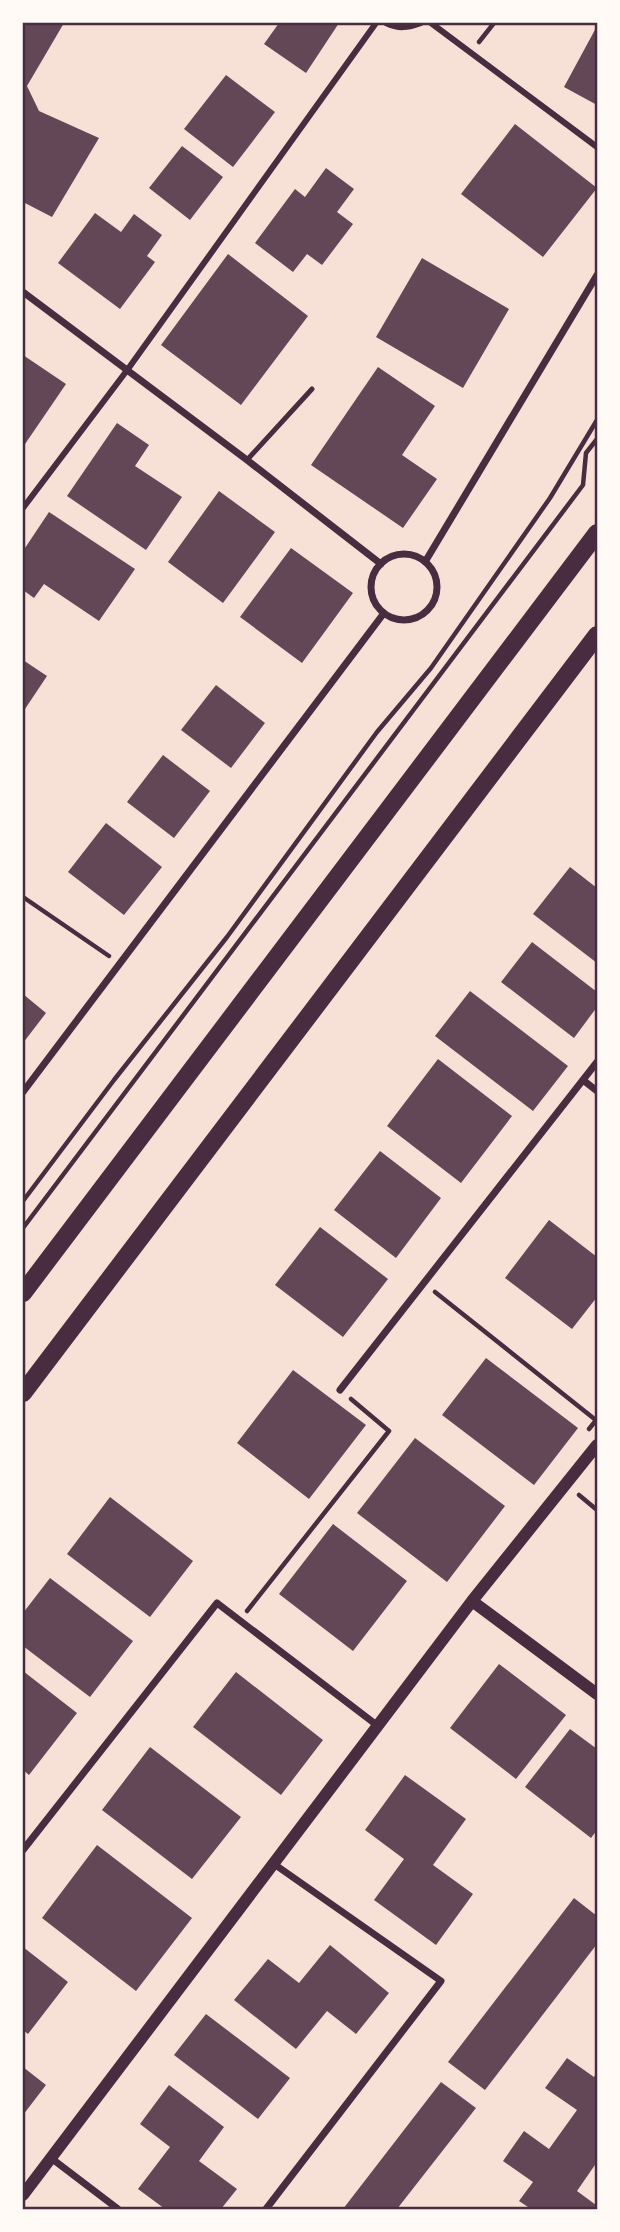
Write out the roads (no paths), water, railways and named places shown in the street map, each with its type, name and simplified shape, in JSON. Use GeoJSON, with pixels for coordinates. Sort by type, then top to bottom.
{"type":"FeatureCollection","features":[{"type":"Feature","properties":{"kind":"highway"},"geometry":{"type":"LineString","coordinates":[[23,1293],[597,533]]}},
{"type":"Feature","properties":{"kind":"highway"},"geometry":{"type":"LineString","coordinates":[[23,1393],[597,635]]}},
{"type":"Feature","properties":{"kind":"street"},"geometry":{"type":"LineString","coordinates":[[23,508],[128,369],[376,23]]}},
{"type":"Feature","properties":{"kind":"street"},"geometry":{"type":"LineString","coordinates":[[386,23],[395,27],[408,27],[421,23]]}},
{"type":"Feature","properties":{"kind":"street"},"geometry":{"type":"LineString","coordinates":[[431,23],[597,147]]}},
{"type":"Feature","properties":{"kind":"street"},"geometry":{"type":"LineString","coordinates":[[425,562],[597,275]]}},
{"type":"Feature","properties":{"kind":"street"},"geometry":{"type":"LineString","coordinates":[[23,292],[128,369],[381,564]]}},
{"type":"Feature","properties":{"kind":"street"},"geometry":{"type":"LineString","coordinates":[[403,554],[415,556],[425,562],[433,570],[437,582],[433,604],[426,612],[405,621],[384,613],[372,596],[371,584],[374,573],[381,564],[403,554]]}},
{"type":"Feature","properties":{"kind":"street"},"geometry":{"type":"LineString","coordinates":[[23,1092],[384,613]]}},
{"type":"Feature","properties":{"kind":"street"},"geometry":{"type":"LineString","coordinates":[[340,1390],[597,1062]]}},
{"type":"Feature","properties":{"kind":"street"},"geometry":{"type":"LineString","coordinates":[[583,1080],[597,1091]]}},
{"type":"Feature","properties":{"kind":"street"},"geometry":{"type":"LineString","coordinates":[[25,2187],[51,2158],[472,1601],[597,1445]]}},
{"type":"Feature","properties":{"kind":"street"},"geometry":{"type":"LineString","coordinates":[[472,1601],[597,1693]]}},
{"type":"Feature","properties":{"kind":"street"},"geometry":{"type":"LineString","coordinates":[[23,1850],[217,1603],[378,1726]]}},
{"type":"Feature","properties":{"kind":"street"},"geometry":{"type":"LineString","coordinates":[[267,2209],[441,1981],[274,1864]]}},
{"type":"Feature","properties":{"kind":"street"},"geometry":{"type":"LineString","coordinates":[[51,2158],[118,2209]]}},
{"type":"Feature","properties":{"kind":"lane"},"geometry":{"type":"LineString","coordinates":[[247,460],[312,389]]}}]}
